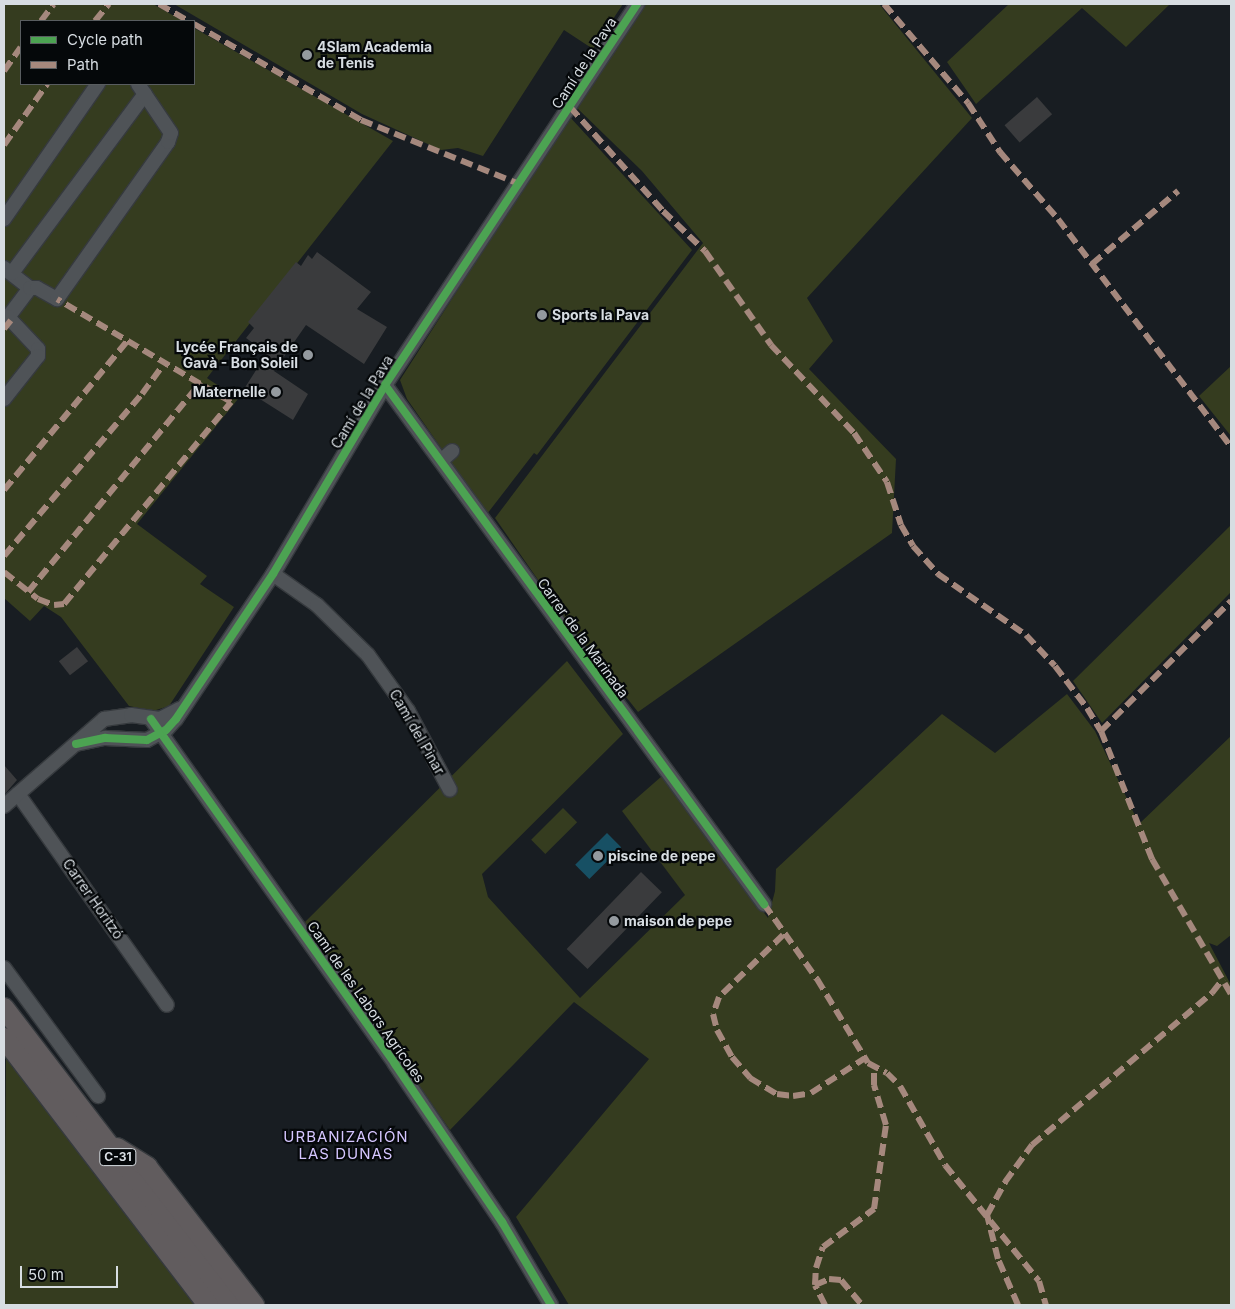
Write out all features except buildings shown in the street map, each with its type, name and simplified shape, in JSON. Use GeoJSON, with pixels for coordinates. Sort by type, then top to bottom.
{"type":"FeatureCollection","features":[{"type":"Feature","properties":{"kind":"highway","name":"C-31"},"geometry":{"type":"LineString","coordinates":[[4,1008],[231,1305]]}},
{"type":"Feature","properties":{"kind":"highway","name":"C-31"},"geometry":{"type":"LineString","coordinates":[[4,1038],[208,1305]]}},
{"type":"Feature","properties":{"kind":"highway"},"geometry":{"type":"LineString","coordinates":[[107,1142],[147,1167],[254,1305]]}},
{"type":"Feature","properties":{"kind":"street","name":"Camí de la Pava"},"geometry":{"type":"LineString","coordinates":[[160,734],[183,708],[273,574],[385,385],[637,4]]}},
{"type":"Feature","properties":{"kind":"street"},"geometry":{"type":"LineString","coordinates":[[4,219],[97,85]]}},
{"type":"Feature","properties":{"kind":"street"},"geometry":{"type":"LineString","coordinates":[[141,89],[171,133],[168,142],[57,299],[37,288],[30,288],[8,270],[141,89]]}},
{"type":"Feature","properties":{"kind":"street"},"geometry":{"type":"LineString","coordinates":[[4,399],[38,356],[38,349],[8,317],[30,288]]}},
{"type":"Feature","properties":{"kind":"street","name":"Carrer de la Marinada"},"geometry":{"type":"LineString","coordinates":[[385,385],[764,904]]}},
{"type":"Feature","properties":{"kind":"street"},"geometry":{"type":"LineString","coordinates":[[441,461],[452,451]]}},
{"type":"Feature","properties":{"kind":"street","name":"Camí del Pinar"},"geometry":{"type":"LineString","coordinates":[[273,574],[317,606],[368,655],[408,711],[450,790]]}},
{"type":"Feature","properties":{"kind":"street"},"geometry":{"type":"LineString","coordinates":[[4,806],[76,744],[97,723],[110,717],[131,715],[151,719],[167,717],[183,708]]}},
{"type":"Feature","properties":{"kind":"street","name":"Camí de les Labors Agrícoles"},"geometry":{"type":"LineString","coordinates":[[151,719],[395,1064],[502,1222],[551,1305]]}},
{"type":"Feature","properties":{"kind":"street"},"geometry":{"type":"LineString","coordinates":[[76,744],[104,738],[147,740],[160,734]]}},
{"type":"Feature","properties":{"kind":"street","name":"Carrer Horitzó"},"geometry":{"type":"LineString","coordinates":[[18,794],[168,1005]]}},
{"type":"Feature","properties":{"kind":"street"},"geometry":{"type":"LineString","coordinates":[[4,968],[98,1096]]}},
{"type":"Feature","properties":{"kind":"green space"},"geometry":{"type":"Polygon","coordinates":[[[4,4],[153,4],[181,20],[20,20],[20,85],[195,85],[195,29],[393,141],[207,378],[238,399],[137,524],[207,576],[200,584],[234,607],[169,706],[153,711],[129,706],[61,617],[44,606],[30,621],[4,598],[4,4]]]}},
{"type":"Feature","properties":{"kind":"green space"},"geometry":{"type":"Polygon","coordinates":[[[174,4],[623,4],[593,49],[564,30],[483,156],[458,148],[441,150],[362,114],[174,4]]]}},
{"type":"Feature","properties":{"kind":"green space"},"geometry":{"type":"Polygon","coordinates":[[[641,4],[879,4],[972,118],[807,298],[833,341],[809,369],[896,459],[892,533],[638,712],[573,630],[495,518],[703,243],[642,171],[576,107],[641,4]]]}},
{"type":"Feature","properties":{"kind":"green space"},"geometry":{"type":"Polygon","coordinates":[[[1009,4],[1170,4],[1126,47],[1082,8],[976,104],[947,62],[1009,4]]]}},
{"type":"Feature","properties":{"kind":"green space","name":"Sports la Pava"},"geometry":{"type":"Polygon","coordinates":[[[569,116],[692,250],[537,455],[534,453],[487,514],[407,399],[400,380],[569,116]]]}},
{"type":"Feature","properties":{"kind":"green space"},"geometry":{"type":"Polygon","coordinates":[[[1231,366],[1231,436],[1199,396],[1231,366]]]}},
{"type":"Feature","properties":{"kind":"green space"},"geometry":{"type":"Polygon","coordinates":[[[1231,525],[1231,592],[1102,723],[1073,681],[1231,525]]]}},
{"type":"Feature","properties":{"kind":"green space"},"geometry":{"type":"Polygon","coordinates":[[[567,661],[623,734],[482,874],[488,897],[580,998],[685,895],[622,811],[662,776],[768,918],[775,891],[776,869],[942,714],[995,753],[1067,694],[1095,731],[1139,824],[1231,736],[1231,935],[1217,946],[1209,943],[1231,985],[1231,1305],[569,1305],[516,1217],[649,1059],[574,1002],[450,1130],[305,922],[567,661]]]}},
{"type":"Feature","properties":{"kind":"green space"},"geometry":{"type":"Polygon","coordinates":[[[563,808],[577,822],[545,854],[531,840],[563,808]]]}},
{"type":"Feature","properties":{"kind":"green space"},"geometry":{"type":"Polygon","coordinates":[[[6,1053],[198,1305],[4,1305],[6,1053]]]}},
{"type":"Feature","properties":{"kind":"water","name":"piscine de pepe"},"geometry":{"type":"Polygon","coordinates":[[[607,833],[621,847],[589,879],[575,865],[607,833]]]}},
{"type":"Feature","properties":{"kind":"marked path"},"geometry":{"type":"LineString","coordinates":[[42,20],[54,4]]}},
{"type":"Feature","properties":{"kind":"marked path"},"geometry":{"type":"LineString","coordinates":[[96,20],[109,4]]}},
{"type":"Feature","properties":{"kind":"marked path"},"geometry":{"type":"LineString","coordinates":[[159,4],[187,20]]}},
{"type":"Feature","properties":{"kind":"marked path"},"geometry":{"type":"LineString","coordinates":[[884,4],[968,103],[1000,152],[1058,219],[1231,447]]}},
{"type":"Feature","properties":{"kind":"marked path"},"geometry":{"type":"LineString","coordinates":[[195,25],[361,120],[517,183]]}},
{"type":"Feature","properties":{"kind":"marked path"},"geometry":{"type":"LineString","coordinates":[[4,71],[20,48]]}},
{"type":"Feature","properties":{"kind":"marked path"},"geometry":{"type":"LineString","coordinates":[[4,145],[46,85]]}},
{"type":"Feature","properties":{"kind":"marked path"},"geometry":{"type":"LineString","coordinates":[[570,107],[663,211],[705,251],[771,345],[854,433],[887,482],[901,525],[913,546],[938,574],[1026,635],[1055,666],[1087,708],[1101,731],[1152,859],[1231,994]]}},
{"type":"Feature","properties":{"kind":"marked path"},"geometry":{"type":"LineString","coordinates":[[1092,264],[1178,191]]}},
{"type":"Feature","properties":{"kind":"marked path"},"geometry":{"type":"LineString","coordinates":[[4,572],[38,599],[54,605],[64,604],[231,402],[57,299]]}},
{"type":"Feature","properties":{"kind":"marked path"},"geometry":{"type":"LineString","coordinates":[[4,329],[11,320]]}},
{"type":"Feature","properties":{"kind":"marked path"},"geometry":{"type":"LineString","coordinates":[[4,490],[128,340]]}},
{"type":"Feature","properties":{"kind":"marked path"},"geometry":{"type":"LineString","coordinates":[[4,556],[142,394],[165,362]]}},
{"type":"Feature","properties":{"kind":"marked path"},"geometry":{"type":"LineString","coordinates":[[28,592],[201,382]]}},
{"type":"Feature","properties":{"kind":"marked path"},"geometry":{"type":"LineString","coordinates":[[1101,731],[1231,601]]}},
{"type":"Feature","properties":{"kind":"marked path"},"geometry":{"type":"LineString","coordinates":[[764,904],[817,979],[868,1063],[887,1073],[900,1086],[945,1165],[1039,1281],[1046,1305]]}},
{"type":"Feature","properties":{"kind":"marked path"},"geometry":{"type":"LineString","coordinates":[[783,935],[719,997],[713,1014],[717,1030],[732,1057],[750,1078],[777,1094],[793,1096],[811,1093],[865,1058]]}},
{"type":"Feature","properties":{"kind":"marked path"},"geometry":{"type":"LineString","coordinates":[[1018,1305],[998,1259],[987,1215],[1005,1182],[1032,1145],[1212,993],[1223,979]]}},
{"type":"Feature","properties":{"kind":"marked path"},"geometry":{"type":"LineString","coordinates":[[825,1305],[815,1285],[816,1268],[823,1247],[874,1209],[886,1125],[874,1085],[874,1066]]}},
{"type":"Feature","properties":{"kind":"marked path"},"geometry":{"type":"LineString","coordinates":[[815,1285],[829,1279],[841,1280],[862,1305]]}},
{"type":"Feature","properties":{"kind":"cycle path"},"geometry":{"type":"LineString","coordinates":[[76,744],[105,738],[147,740],[166,730],[176,719],[273,574],[385,385],[637,4]]}},
{"type":"Feature","properties":{"kind":"cycle path"},"geometry":{"type":"LineString","coordinates":[[385,385],[764,904]]}},
{"type":"Feature","properties":{"kind":"cycle path"},"geometry":{"type":"LineString","coordinates":[[151,719],[395,1064],[502,1222],[551,1305]]}},
{"type":"Feature","properties":{"kind":"place","name":"4Slam Academia de Tenis"},"geometry":{"type":"Point","coordinates":[307,55]}},
{"type":"Feature","properties":{"kind":"place","name":"Sports la Pava"},"geometry":{"type":"Point","coordinates":[542,315]}},
{"type":"Feature","properties":{"kind":"place","name":"Lycée Français de Gavà - Bon Soleil"},"geometry":{"type":"Point","coordinates":[308,355]}},
{"type":"Feature","properties":{"kind":"place","name":"Maternelle"},"geometry":{"type":"Point","coordinates":[276,392]}},
{"type":"Feature","properties":{"kind":"place","name":"piscine de pepe"},"geometry":{"type":"Point","coordinates":[598,856]}},
{"type":"Feature","properties":{"kind":"place","name":"maison de pepe"},"geometry":{"type":"Point","coordinates":[614,921]}},
{"type":"Feature","properties":{"kind":"district","name":"URBANIZACIÓN LAS DUNAS"},"geometry":{"type":"Point","coordinates":[346,1144]}}]}
